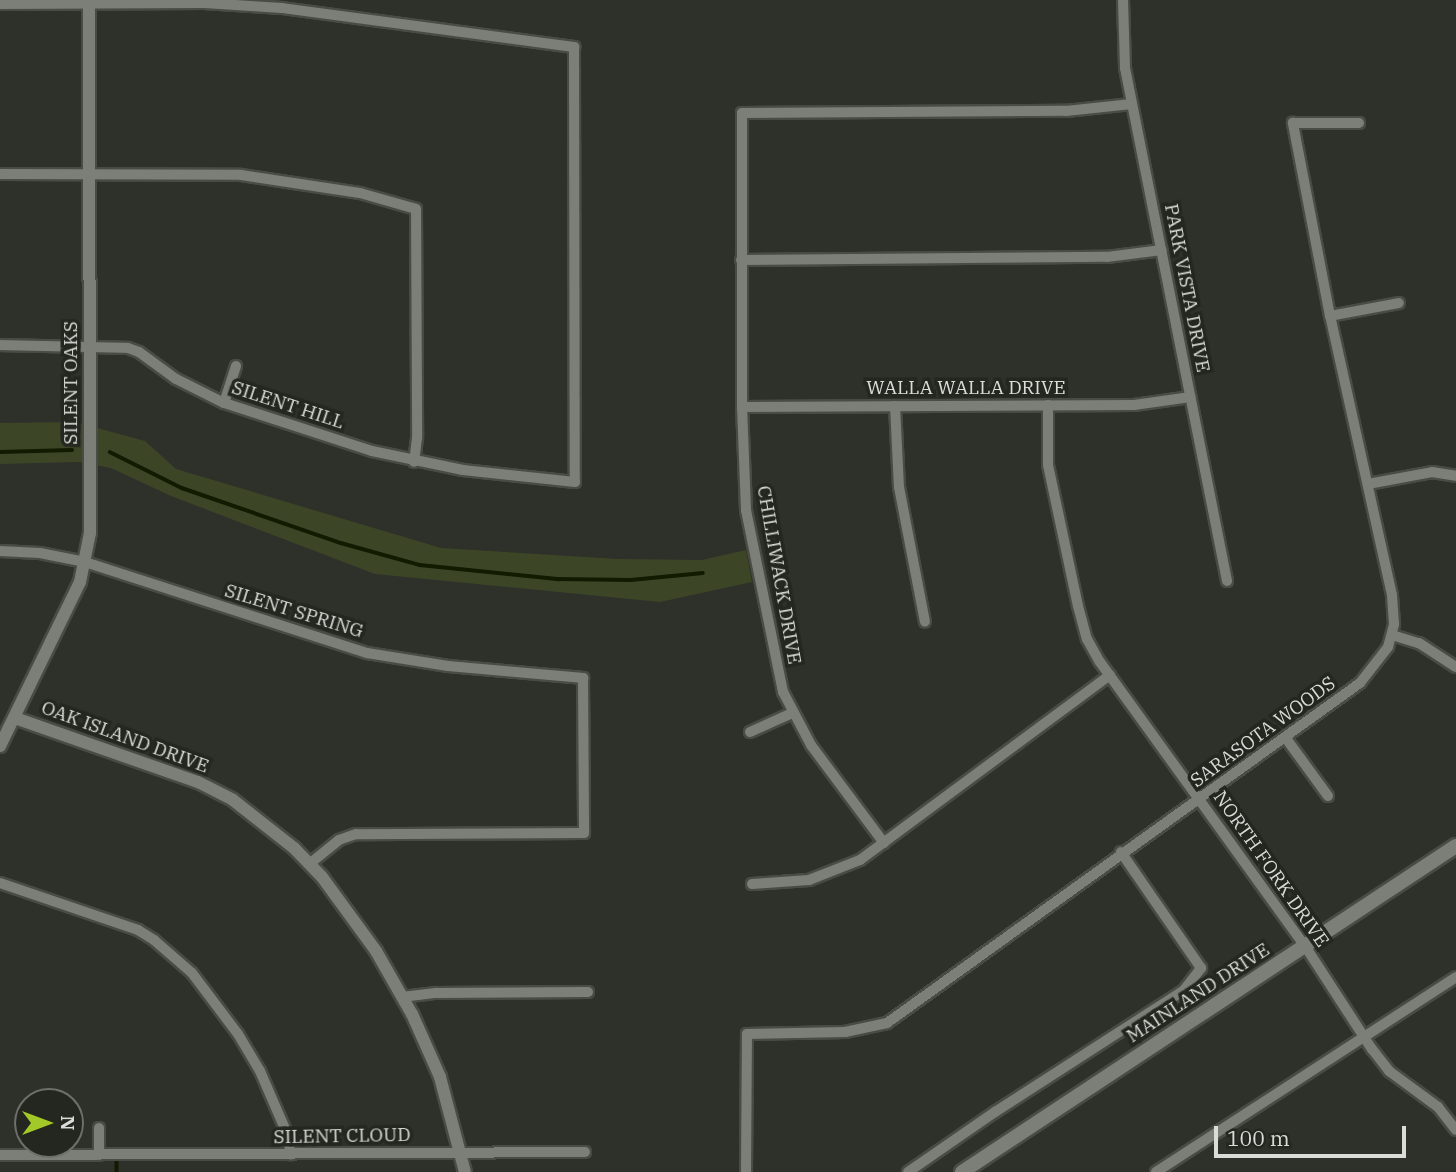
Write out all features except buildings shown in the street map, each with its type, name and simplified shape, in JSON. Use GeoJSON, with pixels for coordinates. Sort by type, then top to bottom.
{"type":"FeatureCollection","features":[{"type":"Feature","properties":{"kind":"main road","name":"MAINLAND DRIVE"},"geometry":{"type":"LineString","coordinates":[[962,1172],[1456,846]]}},
{"type":"Feature","properties":{"kind":"street","name":"PARK VISTA DRIVE"},"geometry":{"type":"LineString","coordinates":[[1123,0],[1123,46],[1132,104],[1227,581]]}},
{"type":"Feature","properties":{"kind":"street"},"geometry":{"type":"LineString","coordinates":[[0,4],[89,1]]}},
{"type":"Feature","properties":{"kind":"street","name":"SILENT HILL"},"geometry":{"type":"LineString","coordinates":[[0,345],[114,345],[139,352],[176,379],[224,403],[414,462],[575,482],[573,47],[282,8],[204,3],[89,1]]}},
{"type":"Feature","properties":{"kind":"street","name":"SILENT OAKS"},"geometry":{"type":"LineString","coordinates":[[0,746],[69,606],[85,562],[91,513],[89,1]]}},
{"type":"Feature","properties":{"kind":"street","name":"CHILLIWACK DRIVE"},"geometry":{"type":"LineString","coordinates":[[884,843],[811,745],[792,713],[779,674],[746,510],[742,407],[742,113],[1066,111],[1132,104]]}},
{"type":"Feature","properties":{"kind":"street","name":"SARASOTA WOODS"},"geometry":{"type":"LineString","coordinates":[[746,1172],[747,1034],[845,1032],[887,1023],[1121,852],[1200,800],[1360,683],[1377,664],[1392,635],[1392,595],[1330,316],[1293,123],[1359,123]]}},
{"type":"Feature","properties":{"kind":"street"},"geometry":{"type":"LineString","coordinates":[[0,174],[188,173],[274,177],[360,192],[416,209],[417,438],[414,462]]}},
{"type":"Feature","properties":{"kind":"street"},"geometry":{"type":"LineString","coordinates":[[741,260],[1107,257],[1161,250]]}},
{"type":"Feature","properties":{"kind":"street"},"geometry":{"type":"LineString","coordinates":[[1330,316],[1399,303]]}},
{"type":"Feature","properties":{"kind":"street"},"geometry":{"type":"LineString","coordinates":[[224,403],[236,366]]}},
{"type":"Feature","properties":{"kind":"street","name":"WALLA WALLA DRIVE"},"geometry":{"type":"LineString","coordinates":[[742,407],[1134,405],[1190,397]]}},
{"type":"Feature","properties":{"kind":"street","name":"NORTH FORK DRIVE"},"geometry":{"type":"LineString","coordinates":[[1048,405],[1048,465],[1087,639],[1305,946],[1389,1071],[1437,1107],[1456,1130]]}},
{"type":"Feature","properties":{"kind":"street"},"geometry":{"type":"LineString","coordinates":[[895,406],[899,487],[925,622]]}},
{"type":"Feature","properties":{"kind":"street"},"geometry":{"type":"LineString","coordinates":[[1368,484],[1432,472],[1456,476]]}},
{"type":"Feature","properties":{"kind":"street","name":"SILENT SPRING"},"geometry":{"type":"LineString","coordinates":[[0,551],[40,552],[85,562],[368,653],[448,666],[583,678],[584,834],[356,834],[339,840],[309,864]]}},
{"type":"Feature","properties":{"kind":"street"},"geometry":{"type":"LineString","coordinates":[[1392,635],[1419,643],[1456,667]]}},
{"type":"Feature","properties":{"kind":"street"},"geometry":{"type":"LineString","coordinates":[[752,884],[790,883],[826,875],[860,860],[1110,675]]}},
{"type":"Feature","properties":{"kind":"street"},"geometry":{"type":"LineString","coordinates":[[750,732],[792,713]]}},
{"type":"Feature","properties":{"kind":"street","name":"OAK ISLAND DRIVE"},"geometry":{"type":"LineString","coordinates":[[15,718],[163,767],[198,782],[264,822],[309,864],[376,951],[402,997],[440,1077],[465,1172]]}},
{"type":"Feature","properties":{"kind":"street"},"geometry":{"type":"LineString","coordinates":[[1285,737],[1328,796]]}},
{"type":"Feature","properties":{"kind":"street"},"geometry":{"type":"LineString","coordinates":[[908,1172],[995,1112],[1184,990],[1201,968],[1121,852]]}},
{"type":"Feature","properties":{"kind":"street"},"geometry":{"type":"LineString","coordinates":[[0,883],[138,930],[154,940],[192,973],[238,1034],[260,1071],[286,1131],[291,1154]]}},
{"type":"Feature","properties":{"kind":"street"},"geometry":{"type":"LineString","coordinates":[[1156,1172],[1456,977]]}},
{"type":"Feature","properties":{"kind":"street"},"geometry":{"type":"LineString","coordinates":[[402,997],[436,993],[588,992]]}},
{"type":"Feature","properties":{"kind":"street"},"geometry":{"type":"LineString","coordinates":[[99,1128],[99,1155]]}},
{"type":"Feature","properties":{"kind":"street","name":"SILENT CLOUD"},"geometry":{"type":"LineString","coordinates":[[0,1155],[585,1152]]}},
{"type":"Feature","properties":{"kind":"green space"},"geometry":{"type":"Polygon","coordinates":[[[75,422],[145,441],[176,469],[441,548],[618,559],[702,560],[746,550],[752,582],[660,602],[375,574],[171,496],[111,468],[78,462],[0,464],[0,423],[75,422]]]}},
{"type":"Feature","properties":{"kind":"waterway"},"geometry":{"type":"LineString","coordinates":[[0,452],[72,450]]}},
{"type":"Feature","properties":{"kind":"waterway"},"geometry":{"type":"LineString","coordinates":[[110,452],[182,488],[341,543],[420,565],[559,579],[631,580],[703,573]]}},
{"type":"Feature","properties":{"kind":"waterway"},"geometry":{"type":"LineString","coordinates":[[117,1162],[117,1172]]}}]}
